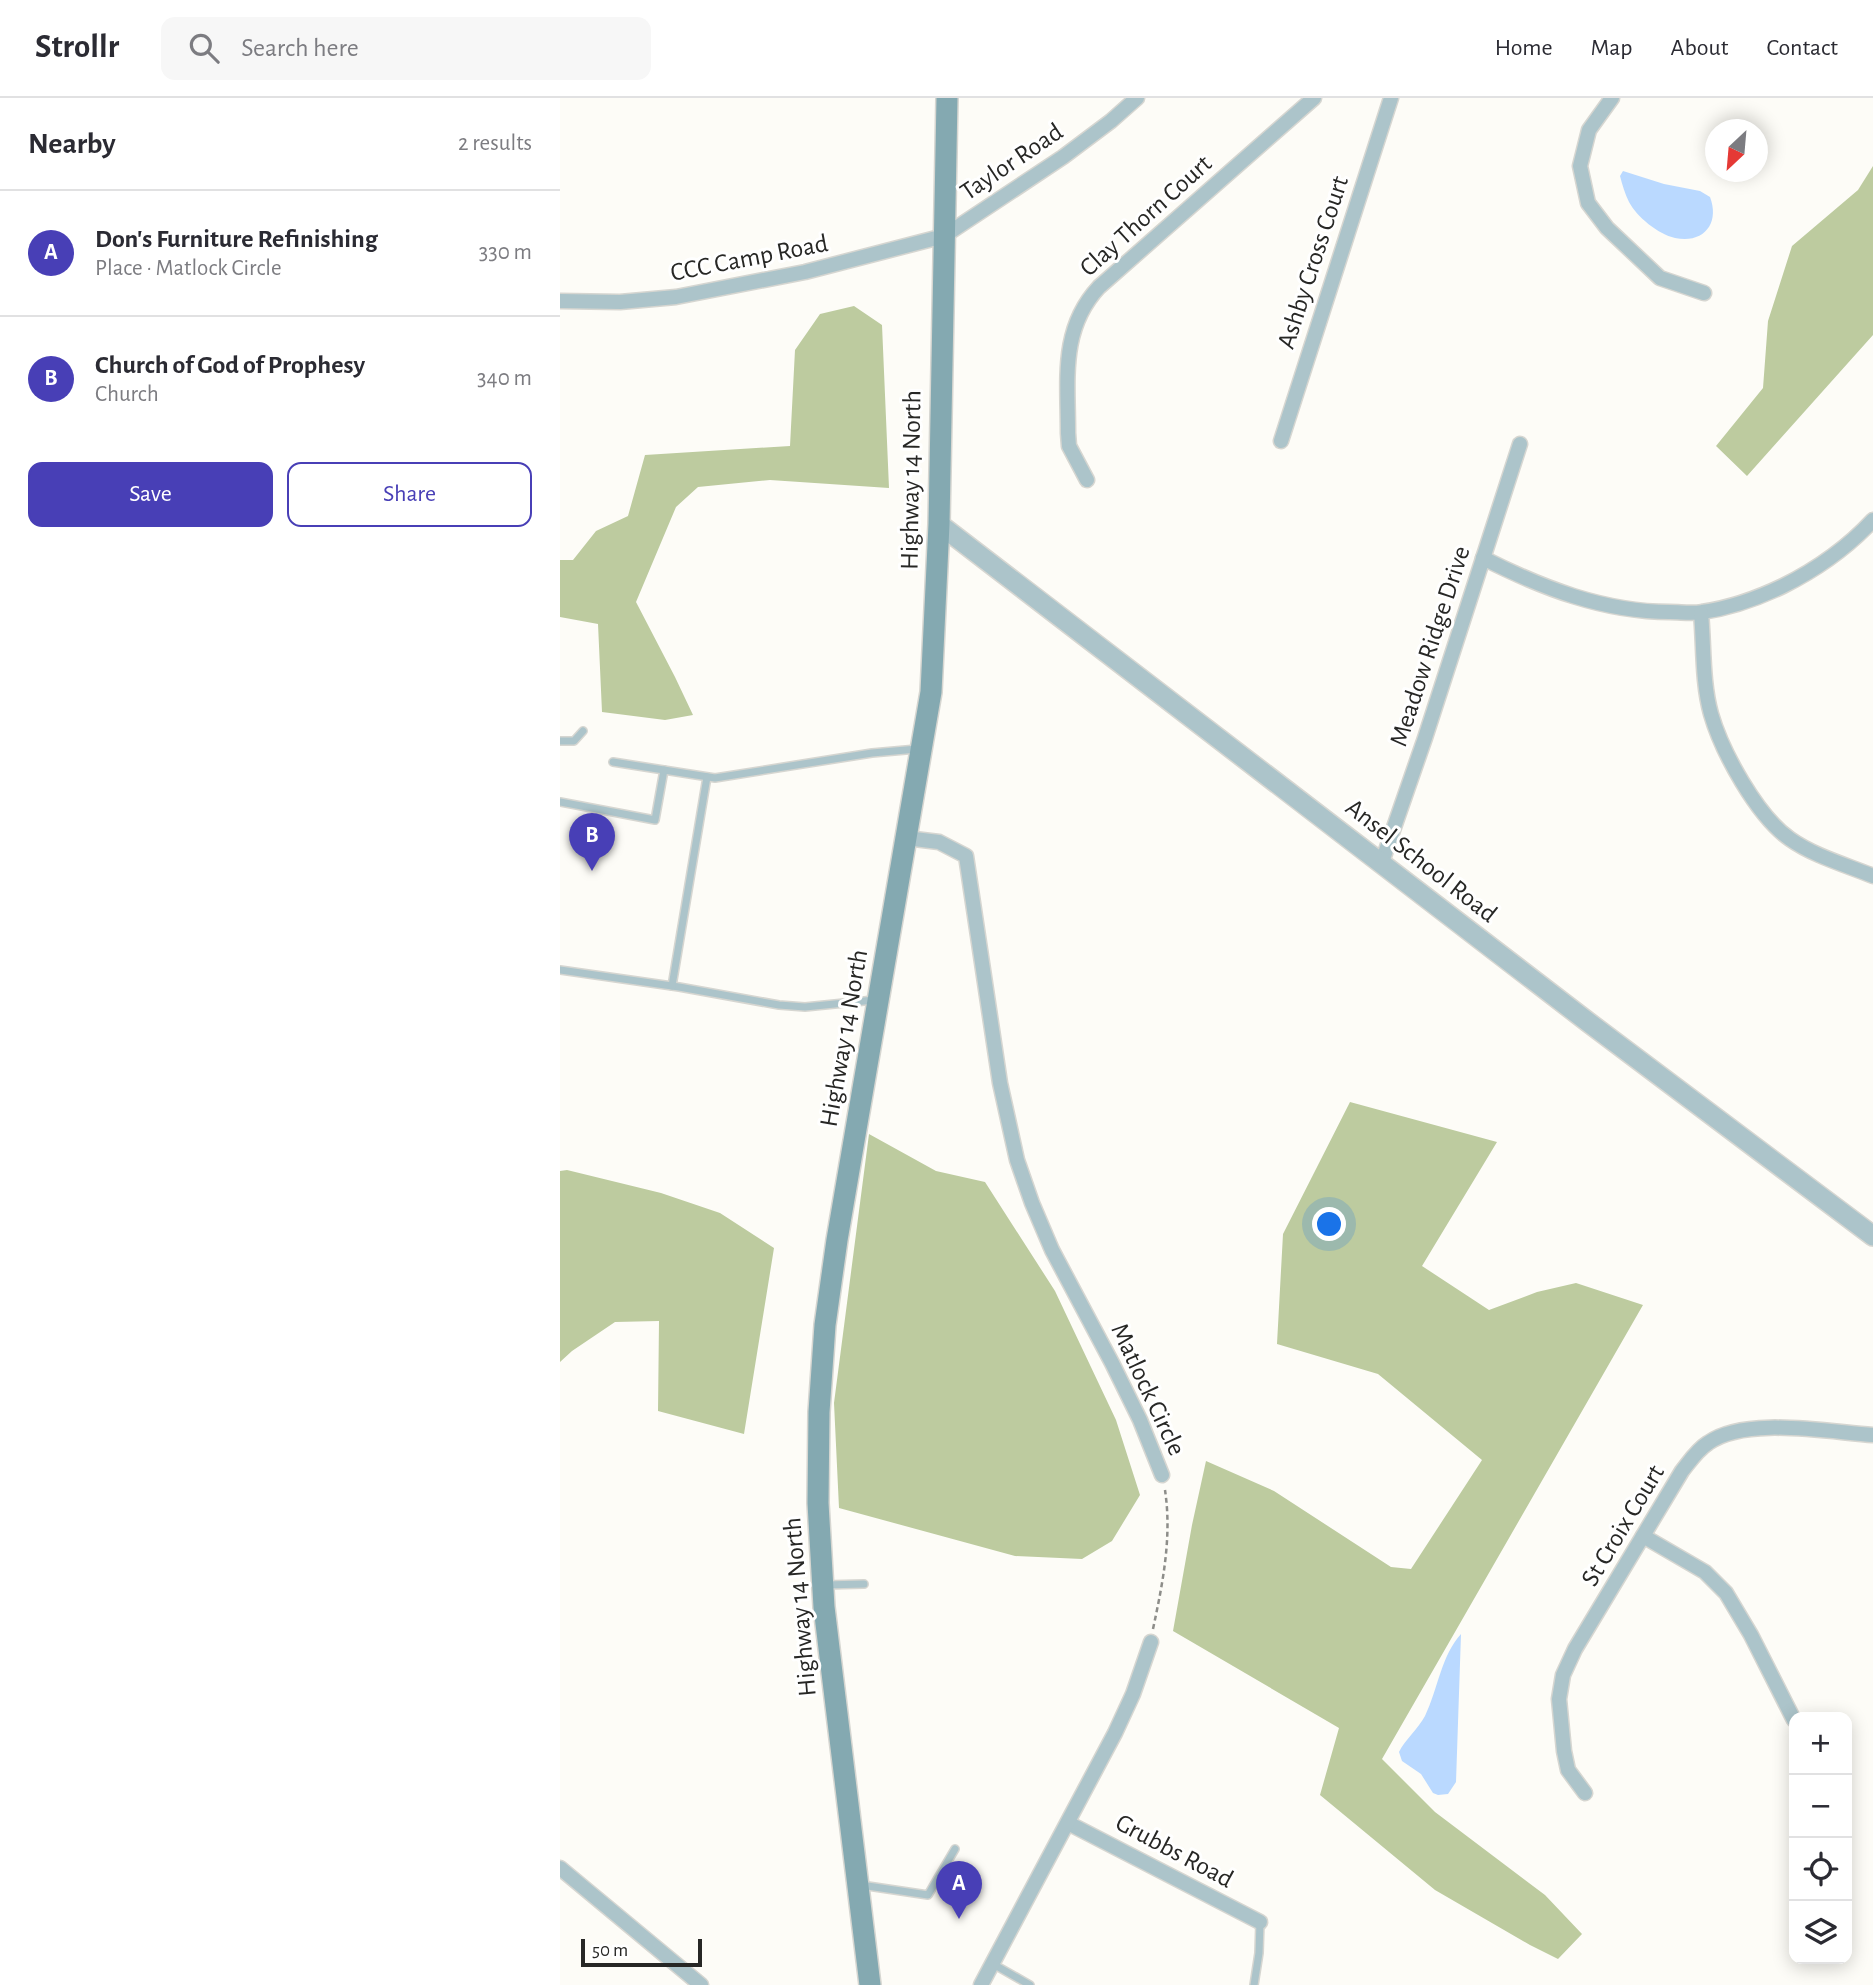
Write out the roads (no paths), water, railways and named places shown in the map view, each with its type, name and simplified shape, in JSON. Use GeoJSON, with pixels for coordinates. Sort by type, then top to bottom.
{"type":"FeatureCollection","features":[{"type":"Feature","properties":{"kind":"main road","name":"Highway 14 North"},"geometry":{"type":"LineString","coordinates":[[870,1985],[823,1585],[818,1477],[819,1412],[825,1325],[931,692],[939,524],[947,98]]}},
{"type":"Feature","properties":{"kind":"street","name":"Taylor Road"},"geometry":{"type":"LineString","coordinates":[[944,236],[1063,157],[1137,98]]}},
{"type":"Feature","properties":{"kind":"street","name":"Clay Thorn Court"},"geometry":{"type":"LineString","coordinates":[[1087,480],[1069,446],[1068,433],[1069,349],[1071,332],[1082,308],[1099,287],[1314,98]]}},
{"type":"Feature","properties":{"kind":"street","name":"Ashby Cross Court"},"geometry":{"type":"LineString","coordinates":[[1281,441],[1391,98]]}},
{"type":"Feature","properties":{"kind":"street"},"geometry":{"type":"LineString","coordinates":[[1612,98],[1589,130],[1580,166],[1588,203],[1607,228],[1660,278],[1704,293]]}},
{"type":"Feature","properties":{"kind":"street","name":"CCC Camp Road"},"geometry":{"type":"LineString","coordinates":[[560,301],[620,302],[676,297],[805,272],[944,236]]}},
{"type":"Feature","properties":{"kind":"street","name":"Meadow Ridge Drive"},"geometry":{"type":"LineString","coordinates":[[1382,862],[1520,444]]}},
{"type":"Feature","properties":{"kind":"street"},"geometry":{"type":"LineString","coordinates":[[1483,558],[1560,593],[1599,604],[1627,610],[1701,612],[1756,597],[1803,576],[1835,556],[1873,520]]}},
{"type":"Feature","properties":{"kind":"street","name":"Ansel School Road"},"geometry":{"type":"LineString","coordinates":[[939,524],[1873,1237]]}},
{"type":"Feature","properties":{"kind":"street"},"geometry":{"type":"LineString","coordinates":[[1701,612],[1711,714],[1755,802],[1771,821],[1799,845],[1873,876]]}},
{"type":"Feature","properties":{"kind":"street","name":"Matlock Circle"},"geometry":{"type":"LineString","coordinates":[[906,838],[939,842],[966,856],[1000,1083],[1017,1160],[1052,1250],[1140,1420],[1162,1475]]}},
{"type":"Feature","properties":{"kind":"street","name":"St Croix Court"},"geometry":{"type":"LineString","coordinates":[[1585,1793],[1572,1778],[1564,1751],[1560,1685],[1575,1649],[1682,1471],[1698,1451],[1737,1429],[1761,1427],[1873,1435]]}},
{"type":"Feature","properties":{"kind":"street"},"geometry":{"type":"LineString","coordinates":[[1643,1536],[1705,1573],[1721,1588],[1751,1635],[1790,1712]]}},
{"type":"Feature","properties":{"kind":"street"},"geometry":{"type":"LineString","coordinates":[[981,1985],[1115,1734],[1133,1694],[1151,1642]]}},
{"type":"Feature","properties":{"kind":"street","name":"Grubbs Road"},"geometry":{"type":"LineString","coordinates":[[1068,1822],[1260,1923]]}},
{"type":"Feature","properties":{"kind":"street"},"geometry":{"type":"LineString","coordinates":[[560,1868],[701,1985]]}},
{"type":"Feature","properties":{"kind":"lane"},"geometry":{"type":"LineString","coordinates":[[560,741],[574,741],[583,731]]}},
{"type":"Feature","properties":{"kind":"lane"},"geometry":{"type":"LineString","coordinates":[[613,762],[715,778],[872,753],[921,749]]}},
{"type":"Feature","properties":{"kind":"lane"},"geometry":{"type":"LineString","coordinates":[[560,802],[654,820],[664,770]]}},
{"type":"Feature","properties":{"kind":"lane"},"geometry":{"type":"LineString","coordinates":[[672,986],[707,777]]}},
{"type":"Feature","properties":{"kind":"lane"},"geometry":{"type":"LineString","coordinates":[[560,970],[779,1005],[805,1007],[878,1000]]}},
{"type":"Feature","properties":{"kind":"lane"},"geometry":{"type":"LineString","coordinates":[[823,1585],[864,1584]]}},
{"type":"Feature","properties":{"kind":"lane"},"geometry":{"type":"LineString","coordinates":[[858,1885],[928,1895],[955,1849]]}},
{"type":"Feature","properties":{"kind":"lane"},"geometry":{"type":"LineString","coordinates":[[1254,1985],[1260,1923]]}},
{"type":"Feature","properties":{"kind":"lane"},"geometry":{"type":"LineString","coordinates":[[992,1964],[1030,1985]]}},
{"type":"Feature","properties":{"kind":"water"},"geometry":{"type":"Polygon","coordinates":[[[1623,171],[1664,184],[1700,191],[1710,197],[1713,215],[1707,230],[1694,238],[1685,239],[1668,236],[1655,229],[1629,202],[1620,176],[1623,171]]]}},
{"type":"Feature","properties":{"kind":"water"},"geometry":{"type":"Polygon","coordinates":[[[1461,1634],[1456,1782],[1448,1794],[1438,1795],[1433,1793],[1421,1774],[1402,1761],[1399,1752],[1425,1716],[1444,1662],[1461,1634]]]}},
{"type":"Feature","properties":{"kind":"place","name":"Church of God of Prophesy"},"geometry":{"type":"Point","coordinates":[592,871]}},
{"type":"Feature","properties":{"kind":"place","name":"Don's Furniture Refinishing"},"geometry":{"type":"Point","coordinates":[959,1919]}}]}
